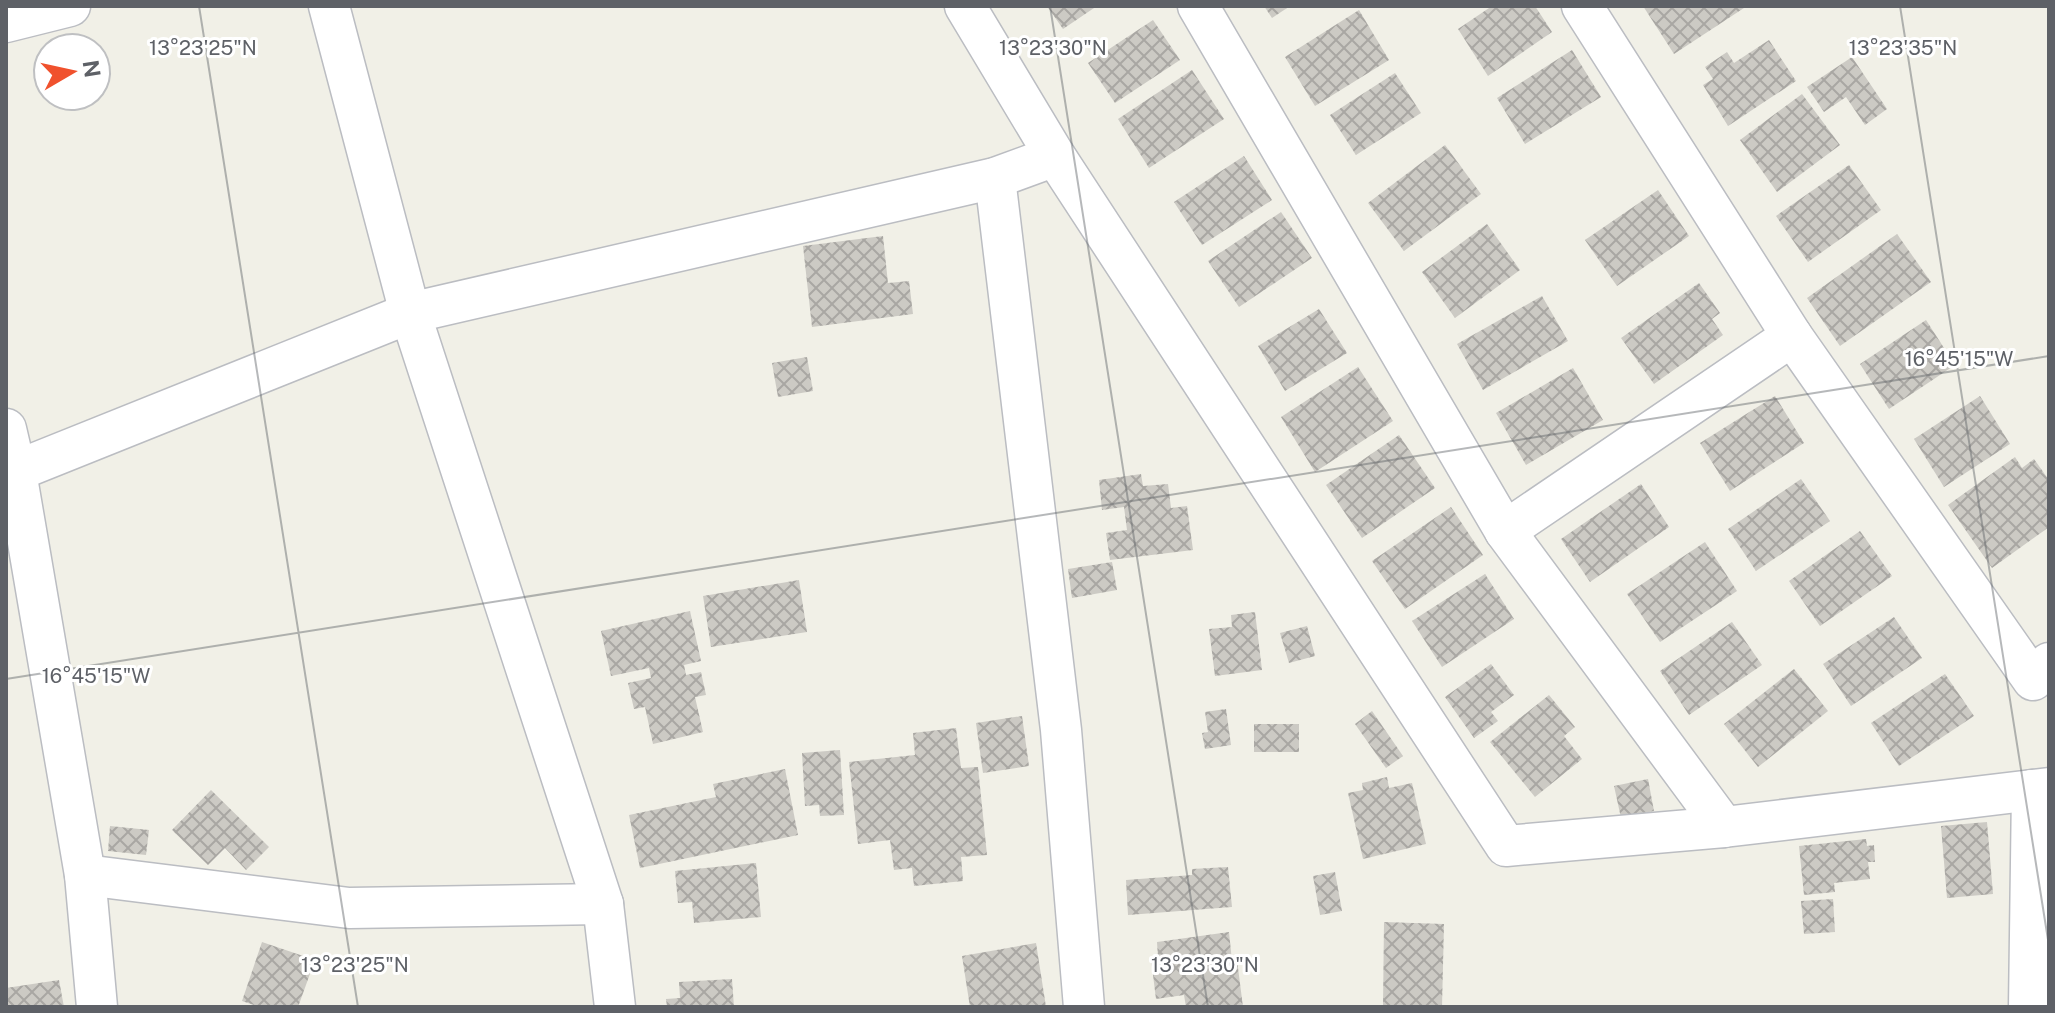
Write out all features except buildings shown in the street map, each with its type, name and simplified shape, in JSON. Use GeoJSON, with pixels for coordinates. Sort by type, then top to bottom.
{"type":"FeatureCollection","features":[{"type":"Feature","properties":{"kind":"street"},"geometry":{"type":"LineString","coordinates":[[6,22],[70,6]]}},
{"type":"Feature","properties":{"kind":"street"},"geometry":{"type":"LineString","coordinates":[[329,6],[410,313],[603,904],[615,1007]]}},
{"type":"Feature","properties":{"kind":"street"},"geometry":{"type":"LineString","coordinates":[[965,6],[1055,156],[1506,846],[1724,827],[2041,789],[2029,1007]]}},
{"type":"Feature","properties":{"kind":"street"},"geometry":{"type":"LineString","coordinates":[[1198,6],[1505,531],[1724,827]]}},
{"type":"Feature","properties":{"kind":"street"},"geometry":{"type":"LineString","coordinates":[[1582,6],[1792,336],[2033,680],[2049,663]]}},
{"type":"Feature","properties":{"kind":"street"},"geometry":{"type":"LineString","coordinates":[[11,473],[410,313],[995,178],[1055,156]]}},
{"type":"Feature","properties":{"kind":"street"},"geometry":{"type":"LineString","coordinates":[[995,178],[1061,730],[1084,1007]]}},
{"type":"Feature","properties":{"kind":"street"},"geometry":{"type":"LineString","coordinates":[[1505,531],[1792,336]]}},
{"type":"Feature","properties":{"kind":"street"},"geometry":{"type":"LineString","coordinates":[[6,429],[11,473],[85,875],[97,1007]]}},
{"type":"Feature","properties":{"kind":"street"},"geometry":{"type":"LineString","coordinates":[[85,875],[349,908],[603,904]]}}]}
